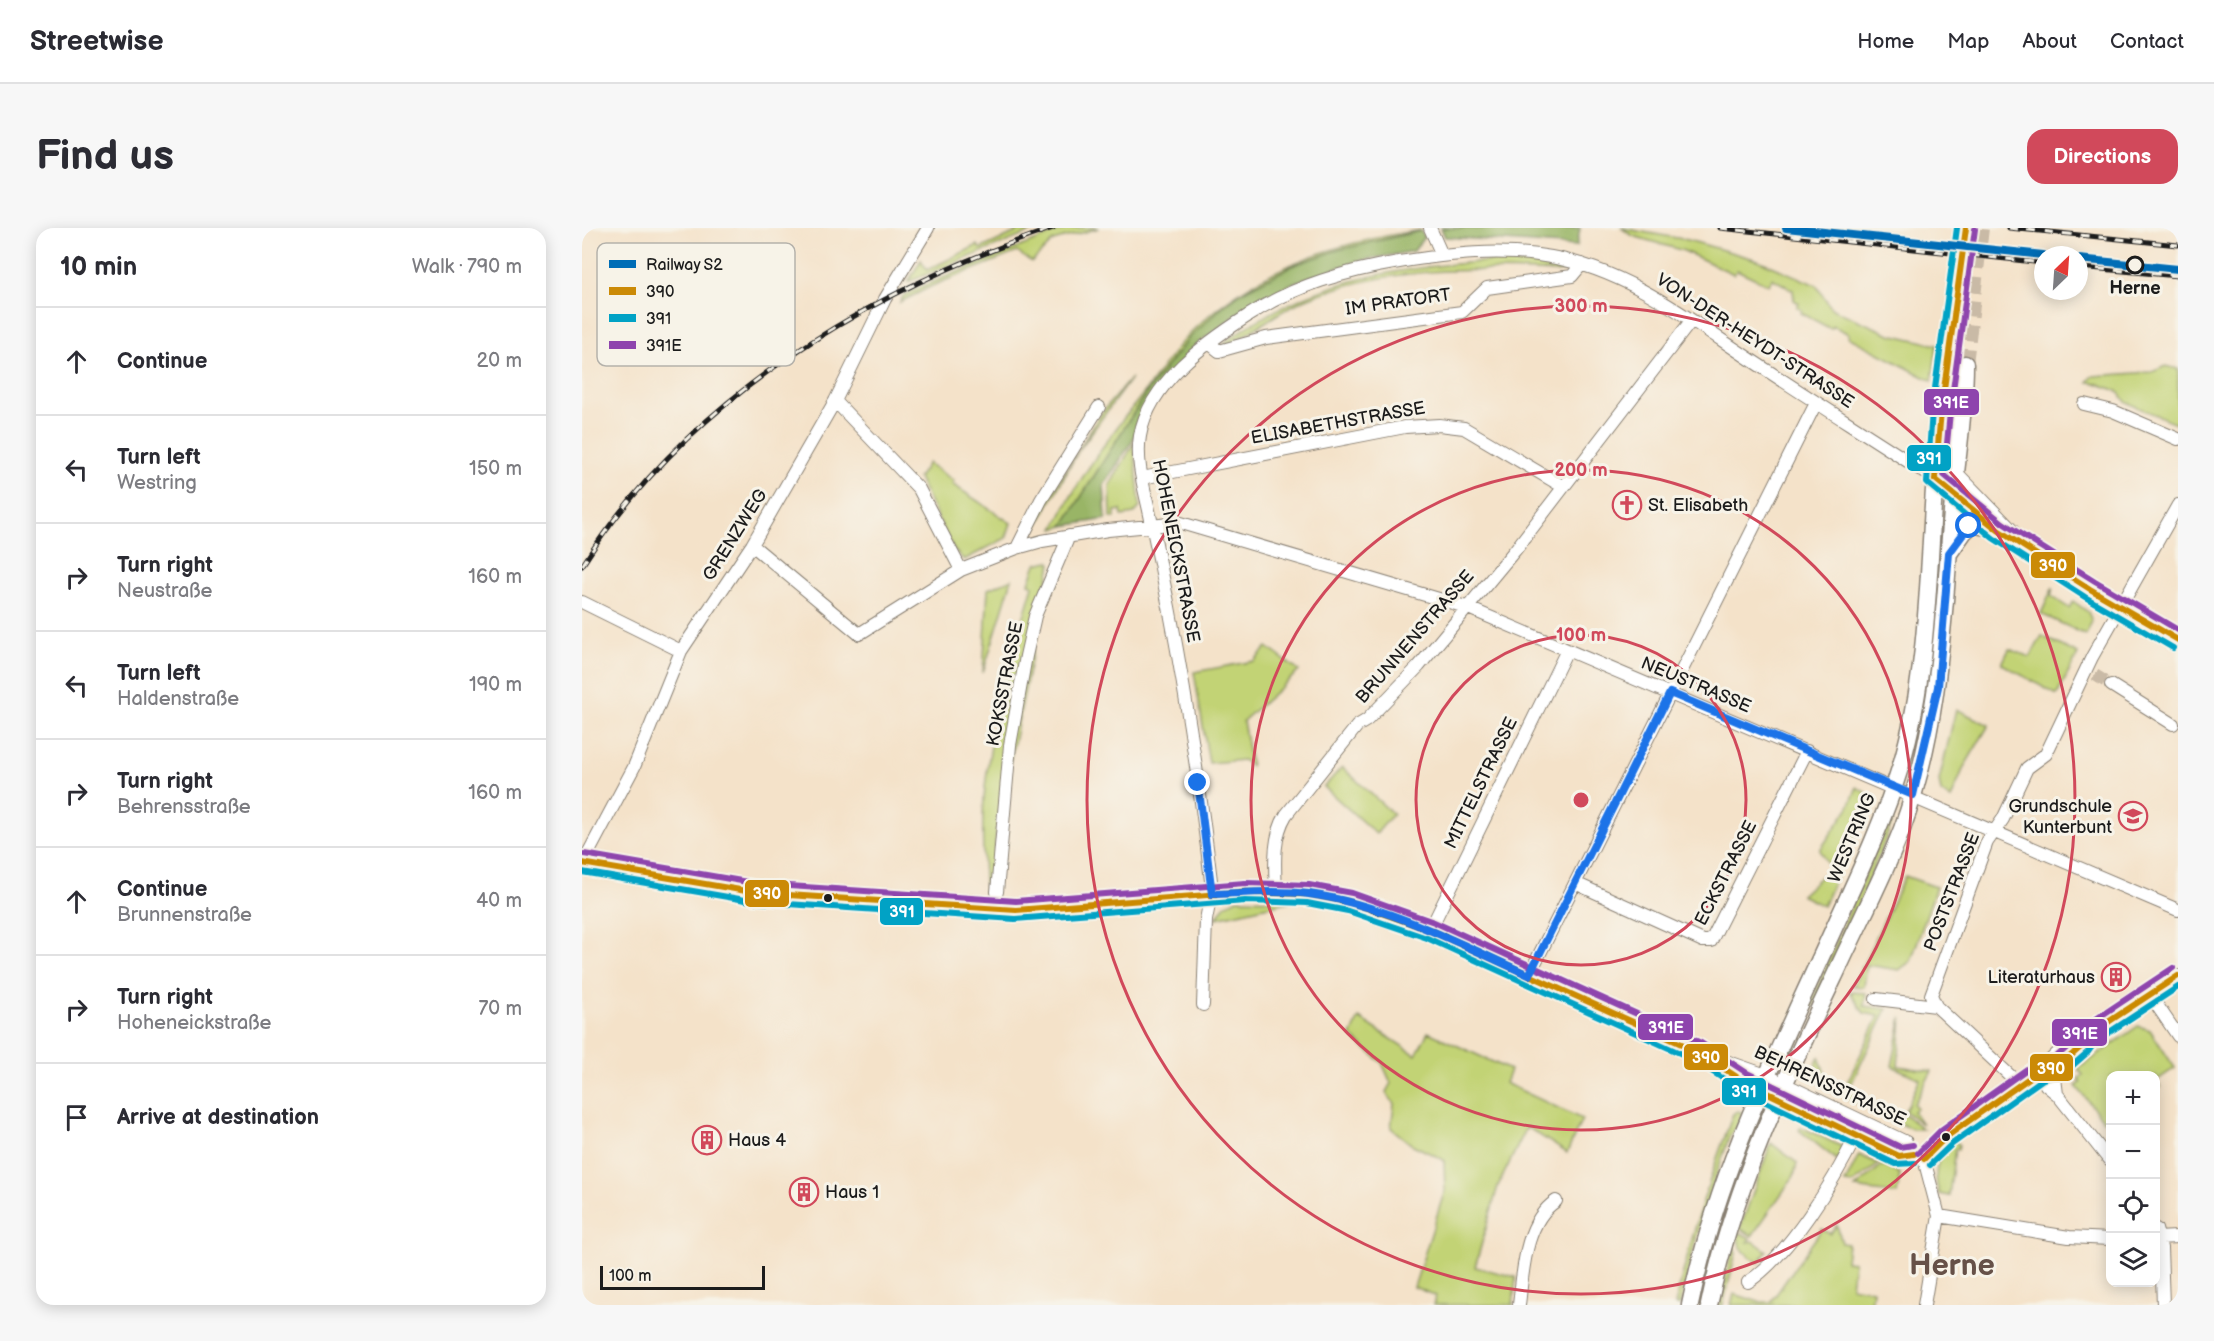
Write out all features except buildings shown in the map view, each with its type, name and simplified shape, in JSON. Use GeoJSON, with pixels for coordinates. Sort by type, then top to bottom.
{"type":"FeatureCollection","features":[{"type":"Feature","properties":{"kind":"main road","name":"WESTRING"},"geometry":{"type":"LineString","coordinates":[[1690,1305],[1725,1177],[1763,1082],[1856,879],[1894,788],[1915,706],[1921,665],[1941,411],[1957,363],[1955,471],[1938,687],[1913,795],[1877,886],[1781,1091],[1736,1207],[1709,1305]]}},
{"type":"Feature","properties":{"kind":"main road"},"geometry":{"type":"LineString","coordinates":[[1949,553],[1964,532],[1973,524],[1998,530]]}},
{"type":"Feature","properties":{"kind":"street","name":"GRENZWEG"},"geometry":{"type":"LineString","coordinates":[[582,864],[634,767],[681,651],[752,545],[835,401],[885,299],[928,228]]}},
{"type":"Feature","properties":{"kind":"street"},"geometry":{"type":"LineString","coordinates":[[1430,228],[1442,255]]}},
{"type":"Feature","properties":{"kind":"street","name":"VON-DER-HEYDT-STRASSE"},"geometry":{"type":"LineString","coordinates":[[1442,255],[1512,252],[1582,264],[1633,284],[1935,479],[1998,530],[2119,607],[2178,640]]}},
{"type":"Feature","properties":{"kind":"street","name":"HOHENEICKSTRASSE"},"geometry":{"type":"LineString","coordinates":[[1203,1005],[1206,920],[1212,894],[1203,813],[1184,688],[1142,478],[1139,440],[1143,422],[1151,404],[1161,390],[1209,343],[1263,306],[1301,287],[1354,269],[1442,255]]}},
{"type":"Feature","properties":{"kind":"street","name":"IM PRATORT"},"geometry":{"type":"LineString","coordinates":[[1209,343],[1219,351],[1266,338],[1461,312],[1487,288],[1572,276],[1582,264]]}},
{"type":"Feature","properties":{"kind":"street","name":"BRUNNENSTRASSE"},"geometry":{"type":"LineString","coordinates":[[1276,892],[1275,854],[1280,826],[1286,815],[1357,726],[1367,720],[1419,666],[1515,549],[1691,321]]}},
{"type":"Feature","properties":{"kind":"street"},"geometry":{"type":"LineString","coordinates":[[835,401],[919,489],[961,570]]}},
{"type":"Feature","properties":{"kind":"street"},"geometry":{"type":"LineString","coordinates":[[1529,975],[1816,403]]}},
{"type":"Feature","properties":{"kind":"street"},"geometry":{"type":"LineString","coordinates":[[2084,404],[2113,411],[2178,439]]}},
{"type":"Feature","properties":{"kind":"street"},"geometry":{"type":"LineString","coordinates":[[1017,548],[1041,500],[1099,407]]}},
{"type":"Feature","properties":{"kind":"street","name":"ELISABETHSTRASSE"},"geometry":{"type":"LineString","coordinates":[[1142,478],[1406,427],[1439,424],[1472,433],[1562,486]]}},
{"type":"Feature","properties":{"kind":"street","name":"VON-DER-HEYDT-STRASSE"},"geometry":{"type":"LineString","coordinates":[[1955,471],[2001,522],[2043,558]]}},
{"type":"Feature","properties":{"kind":"street","name":"POSTSTRASSE"},"geometry":{"type":"LineString","coordinates":[[1936,1006],[1931,995],[1987,842],[1995,831],[2027,768],[2046,754],[2091,673],[2119,607],[2178,505]]}},
{"type":"Feature","properties":{"kind":"street"},"geometry":{"type":"LineString","coordinates":[[752,545],[859,634],[961,570],[1017,548],[1069,536],[1152,524]]}},
{"type":"Feature","properties":{"kind":"street","name":"NEUSTRASSE"},"geometry":{"type":"LineString","coordinates":[[1152,524],[1181,524],[1466,607],[1566,652],[1913,795],[2178,910]]}},
{"type":"Feature","properties":{"kind":"street","name":"KOKSSTRASSE"},"geometry":{"type":"LineString","coordinates":[[997,892],[1010,745],[1026,656],[1035,616],[1069,536]]}},
{"type":"Feature","properties":{"kind":"street"},"geometry":{"type":"LineString","coordinates":[[582,602],[681,651]]}},
{"type":"Feature","properties":{"kind":"street","name":"MITTELSTRASSE"},"geometry":{"type":"LineString","coordinates":[[1430,930],[1566,652]]}},
{"type":"Feature","properties":{"kind":"street"},"geometry":{"type":"LineString","coordinates":[[2111,685],[2173,724]]}},
{"type":"Feature","properties":{"kind":"street","name":"ECKSTRASSE"},"geometry":{"type":"LineString","coordinates":[[1575,883],[1703,941],[1711,941],[1808,752]]}},
{"type":"Feature","properties":{"kind":"street"},"geometry":{"type":"LineString","coordinates":[[582,864],[758,893],[1016,910],[1212,894],[1276,892]]}},
{"type":"Feature","properties":{"kind":"street","name":"BEHRENSSTRASSE"},"geometry":{"type":"LineString","coordinates":[[1276,892],[1308,894],[1350,902],[1430,930],[1697,1052],[1743,1065],[1763,1082],[1781,1091],[1905,1142],[1919,1157]]}},
{"type":"Feature","properties":{"kind":"street"},"geometry":{"type":"LineString","coordinates":[[1924,1305],[1939,1216],[1919,1157],[2039,1071],[2066,1045],[2090,1034],[2178,976]]}},
{"type":"Feature","properties":{"kind":"street"},"geometry":{"type":"LineString","coordinates":[[2150,995],[2178,1036]]}},
{"type":"Feature","properties":{"kind":"street"},"geometry":{"type":"LineString","coordinates":[[1876,999],[1936,1006],[2019,1084]]}},
{"type":"Feature","properties":{"kind":"street"},"geometry":{"type":"LineString","coordinates":[[2039,1071],[2059,1066],[2082,1046],[2090,1034]]}},
{"type":"Feature","properties":{"kind":"street"},"geometry":{"type":"LineString","coordinates":[[2057,1094],[2055,1078],[2059,1066]]}},
{"type":"Feature","properties":{"kind":"street"},"geometry":{"type":"LineString","coordinates":[[2039,1071],[2046,1085],[2057,1094],[2106,1156]]}},
{"type":"Feature","properties":{"kind":"street","name":"BEHRENSSTRASSE"},"geometry":{"type":"LineString","coordinates":[[1781,1091],[1856,1136],[1899,1156],[1919,1157]]}},
{"type":"Feature","properties":{"kind":"street"},"geometry":{"type":"LineString","coordinates":[[1748,1282],[1767,1269],[1808,1215],[1839,1168],[1856,1136]]}},
{"type":"Feature","properties":{"kind":"street"},"geometry":{"type":"LineString","coordinates":[[1518,1305],[1524,1267],[1536,1224],[1544,1210],[1556,1201]]}},
{"type":"Feature","properties":{"kind":"street"},"geometry":{"type":"LineString","coordinates":[[1939,1216],[2069,1237],[2106,1239]]}},
{"type":"Feature","properties":{"kind":"street"},"geometry":{"type":"LineString","coordinates":[[2160,1235],[2178,1237]]}},
{"type":"Feature","properties":{"kind":"street"},"geometry":{"type":"LineString","coordinates":[[2160,1275],[2163,1305]]}},
{"type":"Feature","properties":{"kind":"green space"},"geometry":{"type":"Polygon","coordinates":[[[1025,228],[1041,228],[908,282],[921,260],[927,270],[978,245],[980,249],[1025,228]]]}},
{"type":"Feature","properties":{"kind":"green space"},"geometry":{"type":"Polygon","coordinates":[[[1067,228],[1099,228],[1053,241],[1032,262],[1017,252],[934,285],[900,302],[903,296],[925,285],[1067,228]]]}},
{"type":"Feature","properties":{"kind":"green space"},"geometry":{"type":"Polygon","coordinates":[[[1441,228],[1580,228],[1577,246],[1445,237],[1441,228]]]}},
{"type":"Feature","properties":{"kind":"green space"},"geometry":{"type":"Polygon","coordinates":[[[1621,228],[1688,240],[1758,260],[1816,285],[1832,309],[1890,334],[1937,345],[1932,381],[1848,337],[1849,334],[1833,326],[1831,329],[1801,313],[1802,310],[1797,307],[1799,303],[1794,300],[1793,290],[1772,278],[1769,285],[1737,270],[1734,274],[1684,251],[1633,236],[1621,228]]]}},
{"type":"Feature","properties":{"kind":"green space"},"geometry":{"type":"Polygon","coordinates":[[[1421,230],[1338,250],[1294,265],[1242,292],[1222,307],[1189,338],[1146,393],[1063,526],[1054,529],[1082,478],[1115,430],[1182,342],[1214,311],[1240,292],[1267,276],[1325,251],[1421,230]]]}},
{"type":"Feature","properties":{"kind":"green space"},"geometry":{"type":"Polygon","coordinates":[[[1421,231],[1424,237],[1414,251],[1358,261],[1295,282],[1243,310],[1196,345],[1139,418],[1134,438],[1104,485],[1106,519],[1063,526],[1146,393],[1189,338],[1222,307],[1242,292],[1294,265],[1338,250],[1421,231]]]}},
{"type":"Feature","properties":{"kind":"green space"},"geometry":{"type":"Polygon","coordinates":[[[1491,261],[1534,264],[1568,270],[1556,272],[1460,270],[1365,281],[1304,300],[1225,345],[1225,342],[1256,321],[1319,291],[1351,281],[1418,268],[1491,261]]]}},
{"type":"Feature","properties":{"kind":"green space"},"geometry":{"type":"Polygon","coordinates":[[[2166,366],[2178,369],[2178,424],[2127,403],[2117,391],[2088,382],[2093,376],[2152,372],[2166,366]]]}},
{"type":"Feature","properties":{"kind":"green space"},"geometry":{"type":"Polygon","coordinates":[[[1131,378],[1079,450],[1033,533],[1031,526],[1102,412],[1131,378]]]}},
{"type":"Feature","properties":{"kind":"green space"},"geometry":{"type":"Polygon","coordinates":[[[1134,443],[1140,507],[1134,514],[1122,516],[1121,510],[1115,511],[1115,518],[1111,518],[1110,485],[1134,443]]]}},
{"type":"Feature","properties":{"kind":"green space"},"geometry":{"type":"Polygon","coordinates":[[[928,463],[954,481],[952,484],[1011,523],[1006,538],[964,560],[954,550],[918,478],[928,463]]]}},
{"type":"Feature","properties":{"kind":"green space"},"geometry":{"type":"Polygon","coordinates":[[[1049,561],[1051,564],[997,824],[991,895],[989,899],[985,899],[983,816],[988,762],[1004,686],[1033,586],[1029,583],[1036,564],[1049,561]]]}},
{"type":"Feature","properties":{"kind":"green space"},"geometry":{"type":"Polygon","coordinates":[[[1012,579],[983,673],[988,589],[1012,579]]]}},
{"type":"Feature","properties":{"kind":"green space"},"geometry":{"type":"Polygon","coordinates":[[[2053,587],[2051,596],[2069,608],[2073,601],[2088,612],[2092,621],[2086,635],[2041,614],[2053,587]]]}},
{"type":"Feature","properties":{"kind":"green space"},"geometry":{"type":"Polygon","coordinates":[[[2042,636],[2078,654],[2057,695],[2002,664],[2009,649],[2030,657],[2042,636]]]}},
{"type":"Feature","properties":{"kind":"green space"},"geometry":{"type":"Polygon","coordinates":[[[1267,647],[1299,671],[1243,721],[1251,766],[1243,760],[1209,763],[1194,672],[1254,661],[1267,647]]]}},
{"type":"Feature","properties":{"kind":"green space"},"geometry":{"type":"Polygon","coordinates":[[[1956,709],[1989,725],[1964,767],[1951,799],[1941,792],[1939,781],[1956,709]]]}},
{"type":"Feature","properties":{"kind":"green space"},"geometry":{"type":"Polygon","coordinates":[[[1342,767],[1393,814],[1376,834],[1324,787],[1342,767]]]}},
{"type":"Feature","properties":{"kind":"green space"},"geometry":{"type":"Polygon","coordinates":[[[1857,787],[1866,793],[1869,803],[1823,906],[1801,895],[1830,868],[1820,850],[1849,807],[1857,787]]]}},
{"type":"Feature","properties":{"kind":"green space"},"geometry":{"type":"Polygon","coordinates":[[[1887,821],[1892,823],[1880,853],[1789,1059],[1786,1057],[1812,1001],[1887,821]]]}},
{"type":"Feature","properties":{"kind":"green space"},"geometry":{"type":"Polygon","coordinates":[[[1905,876],[1936,887],[1911,961],[1899,970],[1867,965],[1864,987],[1853,986],[1905,876]]]}},
{"type":"Feature","properties":{"kind":"green space"},"geometry":{"type":"Polygon","coordinates":[[[1237,899],[1296,900],[1216,918],[1225,905],[1237,899]]]}},
{"type":"Feature","properties":{"kind":"green space"},"geometry":{"type":"Polygon","coordinates":[[[1850,992],[1866,993],[1864,1006],[1887,1009],[1848,1091],[1887,1109],[1884,1116],[1844,1097],[1843,1084],[1846,1085],[1879,1016],[1864,1013],[1850,992]]]}},
{"type":"Feature","properties":{"kind":"green space"},"geometry":{"type":"Polygon","coordinates":[[[1902,1017],[1898,1066],[1932,1071],[1914,1104],[1917,1108],[1913,1111],[1922,1124],[1905,1111],[1920,1079],[1892,1066],[1902,1017]]]}},
{"type":"Feature","properties":{"kind":"green space"},"geometry":{"type":"Polygon","coordinates":[[[1359,1018],[1416,1055],[1428,1032],[1510,1070],[1505,1083],[1582,1119],[1567,1153],[1527,1127],[1498,1186],[1475,1267],[1516,1277],[1513,1305],[1433,1305],[1436,1296],[1414,1287],[1445,1190],[1444,1160],[1411,1144],[1391,1128],[1394,1104],[1386,1092],[1391,1083],[1382,1063],[1351,1036],[1359,1018]]]}},
{"type":"Feature","properties":{"kind":"green space"},"geometry":{"type":"Polygon","coordinates":[[[2138,1026],[2150,1030],[2175,1068],[2160,1078],[2160,1071],[2106,1071],[2106,1119],[2104,1121],[2076,1086],[2081,1083],[2078,1079],[2083,1075],[2078,1069],[2138,1026]]]}},
{"type":"Feature","properties":{"kind":"green space"},"geometry":{"type":"Polygon","coordinates":[[[1819,1057],[1828,1082],[1833,1082],[1834,1092],[1823,1086],[1815,1074],[1819,1057]]]}},
{"type":"Feature","properties":{"kind":"green space"},"geometry":{"type":"Polygon","coordinates":[[[1805,1103],[1890,1143],[1888,1146],[1804,1105],[1805,1103]]]}},
{"type":"Feature","properties":{"kind":"green space"},"geometry":{"type":"Polygon","coordinates":[[[1889,1110],[1901,1116],[1903,1113],[1923,1129],[1912,1129],[1886,1117],[1889,1110]]]}},
{"type":"Feature","properties":{"kind":"green space"},"geometry":{"type":"Polygon","coordinates":[[[1737,1111],[1742,1112],[1741,1116],[1729,1137],[1697,1235],[1680,1305],[1675,1305],[1708,1185],[1733,1114],[1737,1111]]]}},
{"type":"Feature","properties":{"kind":"green space"},"geometry":{"type":"Polygon","coordinates":[[[1801,1127],[1843,1147],[1837,1160],[1799,1130],[1801,1127]]]}},
{"type":"Feature","properties":{"kind":"green space"},"geometry":{"type":"Polygon","coordinates":[[[1953,1140],[1959,1144],[1958,1149],[1955,1149],[1949,1196],[1939,1194],[1936,1172],[1943,1152],[1953,1140]]]}},
{"type":"Feature","properties":{"kind":"green space"},"geometry":{"type":"Polygon","coordinates":[[[1771,1143],[1797,1163],[1794,1176],[1752,1236],[1740,1228],[1771,1143]]]}},
{"type":"Feature","properties":{"kind":"green space"},"geometry":{"type":"Polygon","coordinates":[[[1859,1155],[1879,1164],[1852,1184],[1845,1183],[1859,1155]]]}},
{"type":"Feature","properties":{"kind":"green space"},"geometry":{"type":"Polygon","coordinates":[[[1882,1165],[1900,1174],[1897,1194],[1855,1188],[1882,1165]]]}},
{"type":"Feature","properties":{"kind":"green space"},"geometry":{"type":"Polygon","coordinates":[[[1837,1225],[1842,1243],[1848,1244],[1846,1261],[1854,1262],[1851,1286],[1873,1290],[1871,1305],[1731,1305],[1734,1294],[1759,1302],[1771,1302],[1822,1229],[1830,1234],[1837,1225]]]}},
{"type":"Feature","properties":{"kind":"green space"},"geometry":{"type":"Polygon","coordinates":[[[1739,1232],[1750,1238],[1748,1242],[1753,1241],[1767,1251],[1759,1263],[1746,1254],[1740,1246],[1739,1232]]]}},
{"type":"Feature","properties":{"kind":"green space"},"geometry":{"type":"Polygon","coordinates":[[[1733,1246],[1736,1253],[1723,1305],[1719,1305],[1733,1246]]]}},
{"type":"Feature","properties":{"kind":"tunnel"},"geometry":{"type":"LineString","coordinates":[[1949,361],[1966,228]]}},
{"type":"Feature","properties":{"kind":"tunnel"},"geometry":{"type":"LineString","coordinates":[[1965,364],[1981,228]]}},
{"type":"Feature","properties":{"kind":"tunnel"},"geometry":{"type":"LineString","coordinates":[[2095,675],[2111,685]]}},
{"type":"Feature","properties":{"kind":"railway"},"geometry":{"type":"LineString","coordinates":[[795,353],[851,318],[916,284],[984,254],[1053,228]]}},
{"type":"Feature","properties":{"kind":"railway"},"geometry":{"type":"LineString","coordinates":[[1720,228],[2034,262]]}},
{"type":"Feature","properties":{"kind":"railway"},"geometry":{"type":"LineString","coordinates":[[2009,228],[2178,245]]}},
{"type":"Feature","properties":{"kind":"railway"},"geometry":{"type":"LineString","coordinates":[[2088,268],[2178,276]]}},
{"type":"Feature","properties":{"kind":"railway"},"geometry":{"type":"LineString","coordinates":[[582,566],[625,506],[675,451],[729,401],[776,366]]}},
{"type":"Feature","properties":{"kind":"rail line","name":"S2"},"geometry":{"type":"LineString","coordinates":[[1786,228],[2034,254]]}},
{"type":"Feature","properties":{"kind":"rail line","name":"S2"},"geometry":{"type":"LineString","coordinates":[[2088,260],[2178,269]]}},
{"type":"Feature","properties":{"kind":"transit line","name":"391"},"geometry":{"type":"LineString","coordinates":[[1957,228],[1932,410],[1927,483],[1993,538],[2085,597],[2173,648]]}},
{"type":"Feature","properties":{"kind":"transit line","name":"390"},"geometry":{"type":"LineString","coordinates":[[1935,479],[1941,411],[1966,228]]}},
{"type":"Feature","properties":{"kind":"transit line","name":"391E"},"geometry":{"type":"LineString","coordinates":[[1975,229],[1950,412],[1944,475],[2003,523],[2178,630]]}},
{"type":"Feature","properties":{"kind":"transit line","name":"390"},"geometry":{"type":"LineString","coordinates":[[1935,479],[1998,530],[2090,589],[2178,640]]}},
{"type":"Feature","properties":{"kind":"transit line","name":"391E"},"geometry":{"type":"LineString","coordinates":[[584,854],[759,884],[1016,901],[1245,883],[1309,885],[1352,893],[1434,922],[1701,1043],[1747,1073],[1900,1147],[1913,1145]]}},
{"type":"Feature","properties":{"kind":"transit line","name":"390"},"geometry":{"type":"LineString","coordinates":[[582,863],[758,893],[1016,910],[1245,892],[1308,894],[1350,902],[1430,930],[1697,1051],[1743,1081],[1899,1156],[1914,1154]]}},
{"type":"Feature","properties":{"kind":"transit line","name":"391"},"geometry":{"type":"LineString","coordinates":[[582,872],[757,902],[1015,919],[1245,901],[1307,903],[1348,911],[1427,938],[1693,1059],[1739,1089],[1895,1164],[1915,1163]]}},
{"type":"Feature","properties":{"kind":"transit line","name":"391E"},"geometry":{"type":"LineString","coordinates":[[1918,1153],[1941,1130],[2034,1064],[2055,1058],[2075,1040],[2084,1027],[2173,968]]}},
{"type":"Feature","properties":{"kind":"transit line","name":"390"},"geometry":{"type":"LineString","coordinates":[[1924,1159],[1946,1137],[2039,1071],[2059,1066],[2082,1046],[2090,1034],[2178,976]]}},
{"type":"Feature","properties":{"kind":"transit line","name":"391"},"geometry":{"type":"LineString","coordinates":[[1930,1165],[1952,1144],[2043,1079],[2064,1073],[2088,1052],[2096,1041],[2178,987]]}},
{"type":"Feature","properties":{"kind":"place","name":"Herne"},"geometry":{"type":"Point","coordinates":[2135,265]}},
{"type":"Feature","properties":{"kind":"place","name":"St. Elisabeth"},"geometry":{"type":"Point","coordinates":[1627,505]}},
{"type":"Feature","properties":{"kind":"place","name":"Grundschule Kunterbunt"},"geometry":{"type":"Point","coordinates":[2133,816]}},
{"type":"Feature","properties":{"kind":"place","name":"Literaturhaus"},"geometry":{"type":"Point","coordinates":[2116,977]}},
{"type":"Feature","properties":{"kind":"place","name":"Haus 4"},"geometry":{"type":"Point","coordinates":[707,1140]}},
{"type":"Feature","properties":{"kind":"place","name":"Haus 1"},"geometry":{"type":"Point","coordinates":[804,1192]}},
{"type":"Feature","properties":{"kind":"district","name":"Herne"},"geometry":{"type":"Point","coordinates":[1952,1266]}},
{"type":"Feature","properties":{"kind":"route"},"geometry":{"type":"LineString","coordinates":[[1198,783],[1212,894],[1293,893],[1350,902],[1413,922],[1529,975],[1670,693],[1913,795],[1927,743],[1938,687],[1949,553],[1969,526]]}}]}
